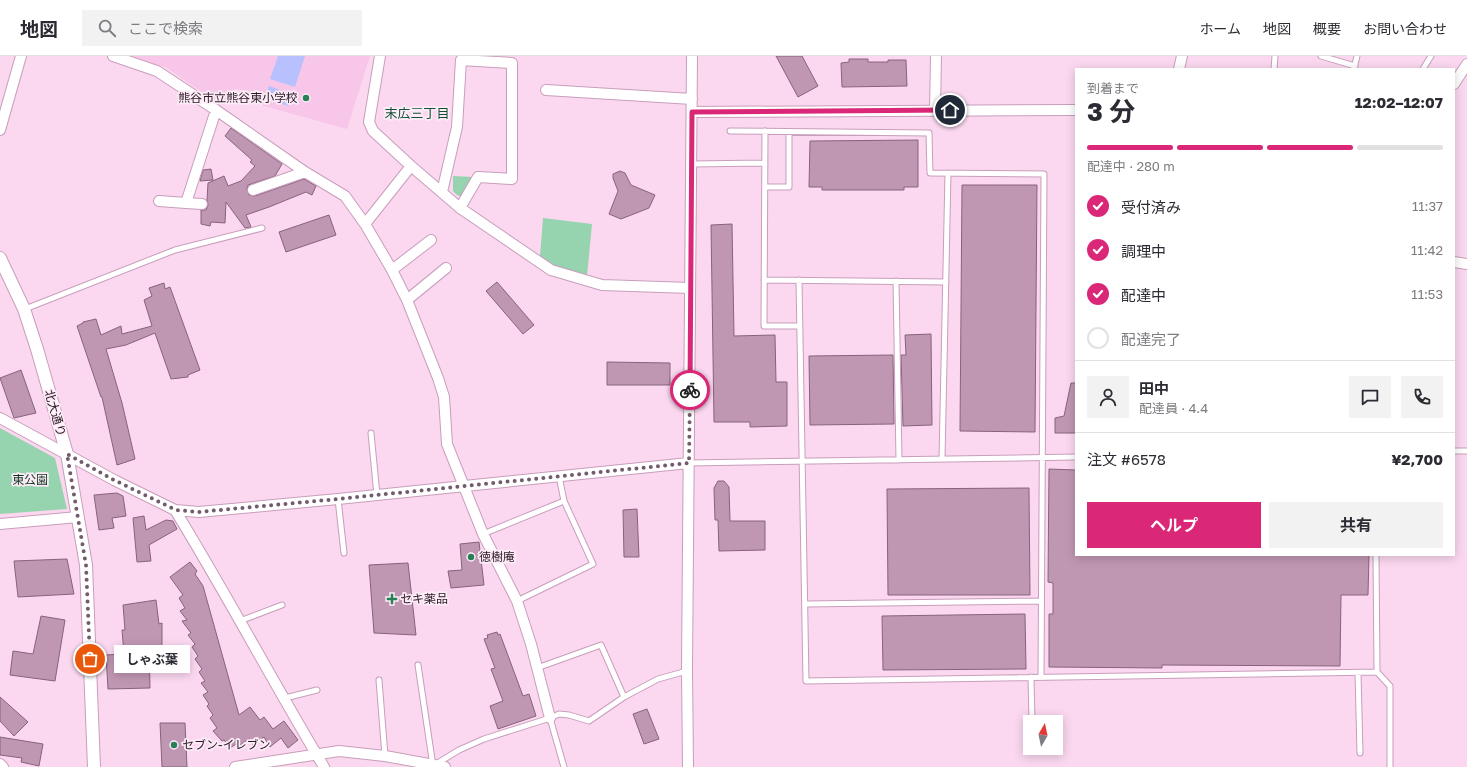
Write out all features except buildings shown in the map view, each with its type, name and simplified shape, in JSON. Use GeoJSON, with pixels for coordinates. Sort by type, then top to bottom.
{"type":"FeatureCollection","features":[{"type":"Feature","properties":{"kind":"street"},"geometry":{"type":"LineString","coordinates":[[0,130],[21,56]]}},
{"type":"Feature","properties":{"kind":"street"},"geometry":{"type":"LineString","coordinates":[[113,56],[157,71],[216,110],[305,172],[345,196],[365,224],[392,270],[407,300],[438,378],[444,397],[447,444],[483,534],[517,601],[531,644],[550,718]]}},
{"type":"Feature","properties":{"kind":"street"},"geometry":{"type":"LineString","coordinates":[[380,56],[369,122],[374,131],[411,166],[460,208],[551,270],[602,284],[690,288]]}},
{"type":"Feature","properties":{"kind":"street"},"geometry":{"type":"LineString","coordinates":[[688,767],[687,670],[692,56]]}},
{"type":"Feature","properties":{"kind":"street"},"geometry":{"type":"LineString","coordinates":[[935,110],[936,56]]}},
{"type":"Feature","properties":{"kind":"street"},"geometry":{"type":"LineString","coordinates":[[1179,68],[1182,56]]}},
{"type":"Feature","properties":{"kind":"street"},"geometry":{"type":"LineString","coordinates":[[442,192],[457,127],[461,60],[512,63],[512,179],[478,177],[460,208]]}},
{"type":"Feature","properties":{"kind":"street"},"geometry":{"type":"LineString","coordinates":[[1455,82],[1467,64]]}},
{"type":"Feature","properties":{"kind":"street"},"geometry":{"type":"LineString","coordinates":[[546,90],[692,99]]}},
{"type":"Feature","properties":{"kind":"street"},"geometry":{"type":"LineString","coordinates":[[186,203],[216,110]]}},
{"type":"Feature","properties":{"kind":"street"},"geometry":{"type":"LineString","coordinates":[[692,112],[1075,110]]}},
{"type":"Feature","properties":{"kind":"street"},"geometry":{"type":"LineString","coordinates":[[365,224],[411,166]]}},
{"type":"Feature","properties":{"kind":"street"},"geometry":{"type":"LineString","coordinates":[[253,190],[305,172]]}},
{"type":"Feature","properties":{"kind":"street"},"geometry":{"type":"LineString","coordinates":[[159,201],[202,204]]}},
{"type":"Feature","properties":{"kind":"street"},"geometry":{"type":"LineString","coordinates":[[392,270],[430,240]]}},
{"type":"Feature","properties":{"kind":"street","name":"北大通り"},"geometry":{"type":"LineString","coordinates":[[0,258],[24,309],[67,454],[86,565],[94,767]]}},
{"type":"Feature","properties":{"kind":"street"},"geometry":{"type":"LineString","coordinates":[[1455,262],[1467,264]]}},
{"type":"Feature","properties":{"kind":"street"},"geometry":{"type":"LineString","coordinates":[[407,300],[446,268]]}},
{"type":"Feature","properties":{"kind":"street"},"geometry":{"type":"LineString","coordinates":[[0,418],[114,480],[176,510],[199,512],[689,463]]}},
{"type":"Feature","properties":{"kind":"street"},"geometry":{"type":"LineString","coordinates":[[176,510],[324,767]]}},
{"type":"Feature","properties":{"kind":"street"},"geometry":{"type":"LineString","coordinates":[[0,524],[78,517]]}},
{"type":"Feature","properties":{"kind":"street"},"geometry":{"type":"LineString","coordinates":[[235,767],[338,751],[385,756],[445,767]]}},
{"type":"Feature","properties":{"kind":"street"},"geometry":{"type":"LineString","coordinates":[[0,764],[3,767]]}},
{"type":"Feature","properties":{"kind":"lane"},"geometry":{"type":"LineString","coordinates":[[1274,68],[1275,56]]}},
{"type":"Feature","properties":{"kind":"lane"},"geometry":{"type":"LineString","coordinates":[[1321,56],[1354,67],[1357,56]]}},
{"type":"Feature","properties":{"kind":"lane"},"geometry":{"type":"LineString","coordinates":[[1424,68],[1431,56]]}},
{"type":"Feature","properties":{"kind":"lane"},"geometry":{"type":"LineString","coordinates":[[730,131],[930,133],[930,173],[1044,174],[1041,677]]}},
{"type":"Feature","properties":{"kind":"lane"},"geometry":{"type":"LineString","coordinates":[[765,131],[764,326],[799,326]]}},
{"type":"Feature","properties":{"kind":"lane"},"geometry":{"type":"LineString","coordinates":[[765,187],[789,187],[790,132]]}},
{"type":"Feature","properties":{"kind":"lane"},"geometry":{"type":"LineString","coordinates":[[692,164],[765,163]]}},
{"type":"Feature","properties":{"kind":"lane"},"geometry":{"type":"LineString","coordinates":[[942,459],[948,174]]}},
{"type":"Feature","properties":{"kind":"lane"},"geometry":{"type":"LineString","coordinates":[[24,309],[175,250],[262,228]]}},
{"type":"Feature","properties":{"kind":"lane"},"geometry":{"type":"LineString","coordinates":[[764,280],[946,282]]}},
{"type":"Feature","properties":{"kind":"lane"},"geometry":{"type":"LineString","coordinates":[[799,280],[806,681],[1377,672]]}},
{"type":"Feature","properties":{"kind":"lane"},"geometry":{"type":"LineString","coordinates":[[896,281],[899,460]]}},
{"type":"Feature","properties":{"kind":"lane"},"geometry":{"type":"LineString","coordinates":[[371,433],[377,495]]}},
{"type":"Feature","properties":{"kind":"lane"},"geometry":{"type":"LineString","coordinates":[[1455,451],[1467,451]]}},
{"type":"Feature","properties":{"kind":"lane"},"geometry":{"type":"LineString","coordinates":[[689,463],[1075,457]]}},
{"type":"Feature","properties":{"kind":"lane"},"geometry":{"type":"LineString","coordinates":[[517,601],[593,564],[564,501],[559,476]]}},
{"type":"Feature","properties":{"kind":"lane"},"geometry":{"type":"LineString","coordinates":[[338,499],[344,553]]}},
{"type":"Feature","properties":{"kind":"lane"},"geometry":{"type":"LineString","coordinates":[[483,534],[564,501]]}},
{"type":"Feature","properties":{"kind":"lane"},"geometry":{"type":"LineString","coordinates":[[1376,556],[1377,672],[1390,686],[1390,767]]}},
{"type":"Feature","properties":{"kind":"lane"},"geometry":{"type":"LineString","coordinates":[[804,604],[1041,601]]}},
{"type":"Feature","properties":{"kind":"lane"},"geometry":{"type":"LineString","coordinates":[[239,621],[282,605]]}},
{"type":"Feature","properties":{"kind":"lane"},"geometry":{"type":"LineString","coordinates":[[537,668],[601,644],[624,697]]}},
{"type":"Feature","properties":{"kind":"lane"},"geometry":{"type":"LineString","coordinates":[[418,665],[433,766],[459,750],[484,739],[559,714],[569,715],[589,721],[624,697],[658,679],[687,670]]}},
{"type":"Feature","properties":{"kind":"lane"},"geometry":{"type":"LineString","coordinates":[[1358,672],[1360,753]]}},
{"type":"Feature","properties":{"kind":"lane"},"geometry":{"type":"LineString","coordinates":[[1031,677],[1032,715]]}},
{"type":"Feature","properties":{"kind":"lane"},"geometry":{"type":"LineString","coordinates":[[379,680],[385,756]]}},
{"type":"Feature","properties":{"kind":"lane"},"geometry":{"type":"LineString","coordinates":[[285,698],[317,690]]}},
{"type":"Feature","properties":{"kind":"lane"},"geometry":{"type":"LineString","coordinates":[[550,718],[564,767]]}},
{"type":"Feature","properties":{"kind":"shaded area","name":"熊谷市立熊谷東小学校"},"geometry":{"type":"Polygon","coordinates":[[[132,56],[370,56],[347,129],[264,106],[250,91],[235,89],[220,105],[167,68],[132,56]]]}},
{"type":"Feature","properties":{"kind":"green space"},"geometry":{"type":"Polygon","coordinates":[[[453,176],[473,177],[462,197],[453,191],[453,176]]]}},
{"type":"Feature","properties":{"kind":"green space"},"geometry":{"type":"Polygon","coordinates":[[[543,218],[592,224],[587,276],[551,265],[540,256],[543,218]]]}},
{"type":"Feature","properties":{"kind":"green space","name":"東公園"},"geometry":{"type":"Polygon","coordinates":[[[0,428],[55,458],[67,509],[0,514],[0,428]]]}},
{"type":"Feature","properties":{"kind":"water"},"geometry":{"type":"Polygon","coordinates":[[[278,56],[305,56],[295,87],[270,79],[278,56]]]}},
{"type":"Feature","properties":{"kind":"water"},"geometry":{"type":"Polygon","coordinates":[[[269,86],[292,94],[288,106],[265,98],[269,86]]]}},
{"type":"Feature","properties":{"kind":"way so far"},"geometry":{"type":"LineString","coordinates":[[90,659],[86,565],[67,454],[114,480],[176,510],[199,512],[689,463],[690,390]]}},
{"type":"Feature","properties":{"kind":"place","name":"熊谷市立熊谷東小学校"},"geometry":{"type":"Point","coordinates":[306,98]}},
{"type":"Feature","properties":{"kind":"place","name":"徳樹庵"},"geometry":{"type":"Point","coordinates":[471,557]}},
{"type":"Feature","properties":{"kind":"place","name":"セキ薬品"},"geometry":{"type":"Point","coordinates":[392,599]}},
{"type":"Feature","properties":{"kind":"place","name":"しゃぶ葉"},"geometry":{"type":"Point","coordinates":[90,659]}},
{"type":"Feature","properties":{"kind":"place","name":"セブン-イレブン"},"geometry":{"type":"Point","coordinates":[174,745]}},
{"type":"Feature","properties":{"kind":"district","name":"末広三丁目"},"geometry":{"type":"Point","coordinates":[417,113]}},
{"type":"Feature","properties":{"kind":"route"},"geometry":{"type":"LineString","coordinates":[[690,390],[692,112],[950,110]]}}]}
